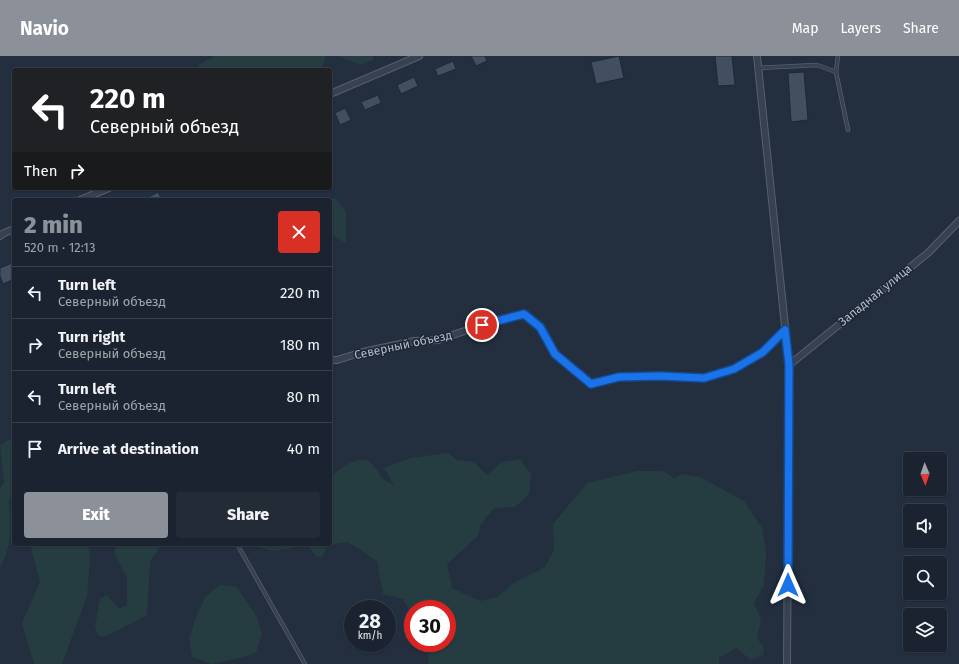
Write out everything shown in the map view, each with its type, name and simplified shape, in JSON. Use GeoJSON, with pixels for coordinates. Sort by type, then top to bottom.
{"type":"FeatureCollection","features":[{"type":"Feature","properties":{"kind":"street"},"geometry":{"type":"LineString","coordinates":[[332,93],[419,56]]}},
{"type":"Feature","properties":{"kind":"street"},"geometry":{"type":"LineString","coordinates":[[757,56],[789,365],[787,664]]}},
{"type":"Feature","properties":{"kind":"street"},"geometry":{"type":"LineString","coordinates":[[85,198],[103,190]]}},
{"type":"Feature","properties":{"kind":"street","name":"Западная улица"},"geometry":{"type":"LineString","coordinates":[[789,365],[928,253],[959,221]]}},
{"type":"Feature","properties":{"kind":"street"},"geometry":{"type":"LineString","coordinates":[[0,236],[12,229]]}},
{"type":"Feature","properties":{"kind":"street","name":"Северный объезд"},"geometry":{"type":"LineString","coordinates":[[332,360],[414,341],[438,340],[498,320],[524,314],[540,327],[555,354],[591,384],[619,377],[660,376],[704,378],[734,369],[763,352],[785,330]]}},
{"type":"Feature","properties":{"kind":"lane"},"geometry":{"type":"LineString","coordinates":[[838,56],[836,72],[848,130]]}},
{"type":"Feature","properties":{"kind":"lane"},"geometry":{"type":"LineString","coordinates":[[758,68],[817,65],[836,72]]}},
{"type":"Feature","properties":{"kind":"lane"},"geometry":{"type":"LineString","coordinates":[[239,546],[305,664]]}},
{"type":"Feature","properties":{"kind":"green space"},"geometry":{"type":"Polygon","coordinates":[[[215,56],[326,56],[322,68],[201,68],[198,65],[215,56]]]}},
{"type":"Feature","properties":{"kind":"green space"},"geometry":{"type":"Polygon","coordinates":[[[338,56],[373,56],[374,59],[362,65],[338,56]]]}},
{"type":"Feature","properties":{"kind":"green space"},"geometry":{"type":"Polygon","coordinates":[[[335,198],[346,212],[346,243],[332,235],[332,199],[335,198]]]}},
{"type":"Feature","properties":{"kind":"green space"},"geometry":{"type":"Polygon","coordinates":[[[12,438],[12,496],[9,499],[10,534],[7,551],[0,567],[0,488],[4,483],[0,445],[12,438]]]}},
{"type":"Feature","properties":{"kind":"green space"},"geometry":{"type":"Polygon","coordinates":[[[448,453],[457,460],[474,462],[487,475],[502,462],[520,459],[531,475],[529,494],[515,507],[494,508],[481,524],[478,536],[447,564],[452,588],[480,601],[498,597],[512,584],[545,567],[554,550],[553,524],[587,483],[637,471],[663,471],[675,479],[681,474],[700,477],[744,501],[762,528],[766,553],[764,585],[754,603],[761,620],[757,638],[764,648],[763,655],[751,660],[736,648],[719,658],[719,664],[429,664],[428,652],[456,652],[456,600],[404,601],[403,599],[383,594],[377,561],[348,542],[332,544],[332,475],[351,462],[363,460],[374,466],[383,479],[394,485],[384,468],[411,458],[448,453]]]}},
{"type":"Feature","properties":{"kind":"green space"},"geometry":{"type":"Polygon","coordinates":[[[31,546],[88,546],[90,558],[87,596],[62,664],[34,664],[22,623],[40,582],[31,546]]]}},
{"type":"Feature","properties":{"kind":"green space"},"geometry":{"type":"Polygon","coordinates":[[[116,546],[161,546],[150,561],[147,615],[105,637],[98,635],[95,626],[100,599],[107,595],[119,609],[127,605],[127,577],[114,553],[116,546]]]}},
{"type":"Feature","properties":{"kind":"green space"},"geometry":{"type":"Polygon","coordinates":[[[255,546],[302,546],[274,551],[255,546]]]}},
{"type":"Feature","properties":{"kind":"green space"},"geometry":{"type":"Polygon","coordinates":[[[308,546],[328,546],[322,557],[316,556],[308,546]]]}},
{"type":"Feature","properties":{"kind":"green space"},"geometry":{"type":"Polygon","coordinates":[[[220,585],[237,587],[257,617],[262,634],[256,652],[248,656],[212,664],[192,657],[189,638],[198,612],[206,596],[220,585]]]}},
{"type":"Feature","properties":{"kind":"building"},"geometry":{"type":"Polygon","coordinates":[[[471,56],[485,56],[487,61],[476,66],[471,56]]]}},
{"type":"Feature","properties":{"kind":"building"},"geometry":{"type":"Polygon","coordinates":[[[619,56],[624,78],[596,84],[591,62],[619,56]]]}},
{"type":"Feature","properties":{"kind":"building"},"geometry":{"type":"Polygon","coordinates":[[[715,56],[732,56],[735,85],[718,86],[715,56]]]}},
{"type":"Feature","properties":{"kind":"building"},"geometry":{"type":"Polygon","coordinates":[[[453,61],[456,69],[438,76],[435,69],[453,61]]]}},
{"type":"Feature","properties":{"kind":"building"},"geometry":{"type":"Polygon","coordinates":[[[804,72],[808,120],[791,122],[788,73],[804,72]]]}},
{"type":"Feature","properties":{"kind":"building"},"geometry":{"type":"Polygon","coordinates":[[[414,77],[418,86],[401,94],[397,85],[414,77]]]}},
{"type":"Feature","properties":{"kind":"building"},"geometry":{"type":"Polygon","coordinates":[[[378,95],[381,103],[365,110],[361,102],[378,95]]]}},
{"type":"Feature","properties":{"kind":"building"},"geometry":{"type":"Polygon","coordinates":[[[345,108],[351,120],[340,125],[335,113],[345,108]]]}},
{"type":"Feature","properties":{"kind":"building"},"geometry":{"type":"Polygon","coordinates":[[[158,192],[161,198],[147,198],[158,192]]]}},
{"type":"Feature","properties":{"kind":"building"},"geometry":{"type":"Polygon","coordinates":[[[12,263],[12,280],[3,284],[0,276],[0,268],[12,263]]]}},
{"type":"Feature","properties":{"kind":"route"},"geometry":{"type":"LineString","coordinates":[[482,325],[524,314],[540,327],[555,354],[591,384],[619,377],[660,376],[704,378],[734,369],[763,352],[785,330],[789,365],[788,585]]}}]}
